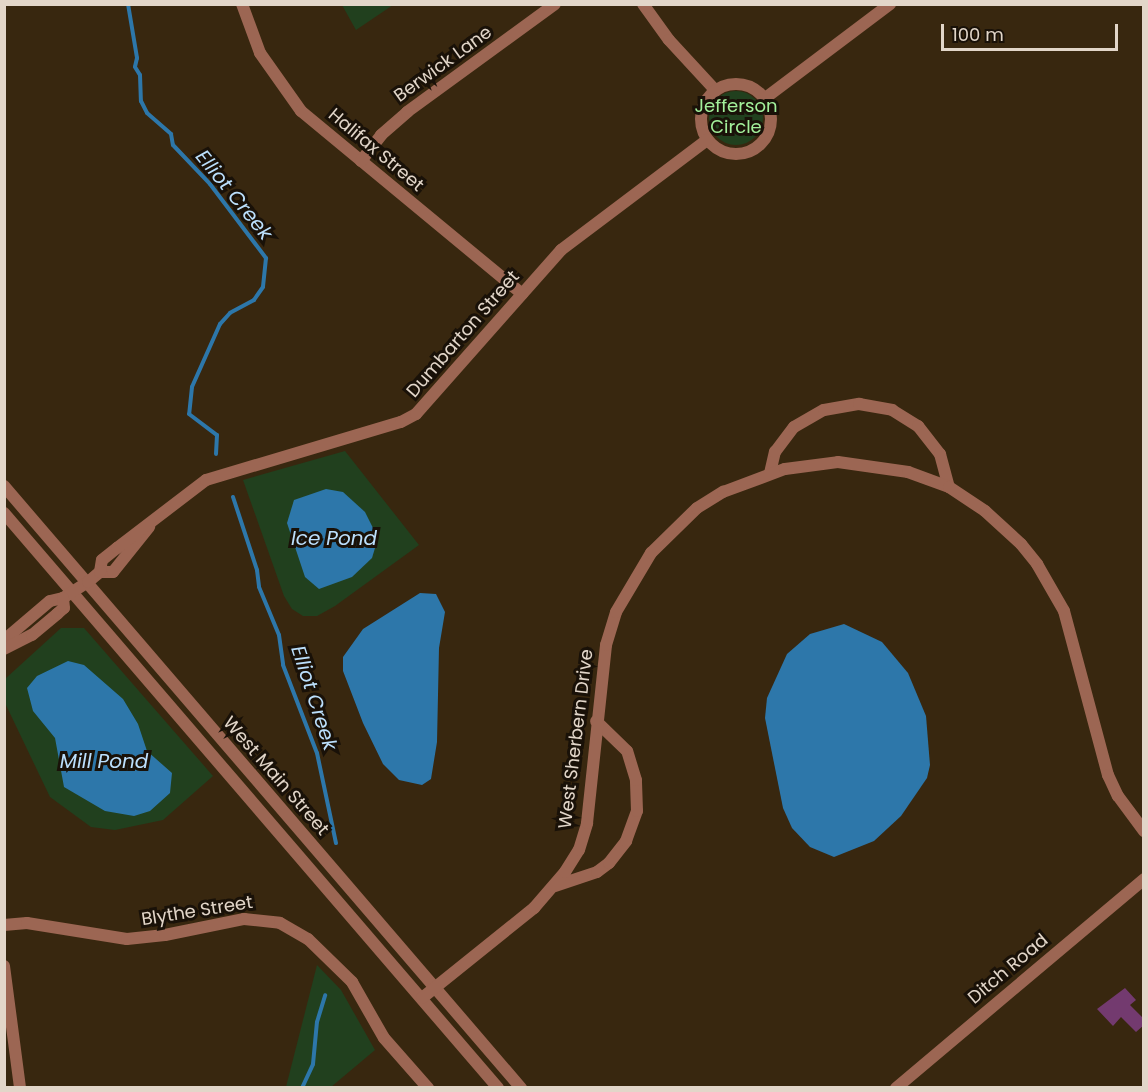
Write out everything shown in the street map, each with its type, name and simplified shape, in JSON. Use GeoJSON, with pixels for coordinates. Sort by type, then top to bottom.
{"type":"FeatureCollection","features":[{"type":"Feature","properties":{"kind":"street","name":"Halifax Street"},"geometry":{"type":"LineString","coordinates":[[242,4],[260,53],[286,93],[361,161],[522,294]]}},
{"type":"Feature","properties":{"kind":"street","name":"Berwick Lane"},"geometry":{"type":"LineString","coordinates":[[361,161],[392,125],[555,4]]}},
{"type":"Feature","properties":{"kind":"street"},"geometry":{"type":"LineString","coordinates":[[643,4],[669,40],[716,91]]}},
{"type":"Feature","properties":{"kind":"street"},"geometry":{"type":"LineString","coordinates":[[764,99],[890,4]]}},
{"type":"Feature","properties":{"kind":"street"},"geometry":{"type":"LineString","coordinates":[[740,85],[764,99],[771,117],[770,129],[755,149],[734,154],[721,151],[707,140],[701,118],[703,108],[716,91],[740,85]]}},
{"type":"Feature","properties":{"kind":"street","name":"Dumbarton Street"},"geometry":{"type":"LineString","coordinates":[[75,589],[100,572],[113,572],[150,526],[189,492],[220,473],[391,425],[417,414],[522,294],[588,226],[707,140]]}},
{"type":"Feature","properties":{"kind":"street"},"geometry":{"type":"LineString","coordinates":[[770,473],[776,452],[794,427],[824,410],[859,404],[892,410],[918,426],[940,454],[949,487]]}},
{"type":"Feature","properties":{"kind":"street","name":"West Sherbern Drive"},"geometry":{"type":"LineString","coordinates":[[422,998],[534,908],[555,886],[579,850],[587,823],[606,645],[616,612],[651,553],[697,508],[770,473],[812,465],[862,463],[908,472],[949,487],[1004,527],[1037,564],[1052,587],[1074,640],[1108,775],[1118,796],[1143,831]]}},
{"type":"Feature","properties":{"kind":"street","name":"West Main Street"},"geometry":{"type":"LineString","coordinates":[[4,486],[75,589],[498,1088]]}},
{"type":"Feature","properties":{"kind":"street","name":"West Main Street"},"geometry":{"type":"LineString","coordinates":[[4,513],[435,987],[521,1088]]}},
{"type":"Feature","properties":{"kind":"street"},"geometry":{"type":"LineString","coordinates":[[4,640],[50,600],[75,589]]}},
{"type":"Feature","properties":{"kind":"street"},"geometry":{"type":"LineString","coordinates":[[4,649],[33,635],[64,608],[75,589]]}},
{"type":"Feature","properties":{"kind":"street"},"geometry":{"type":"LineString","coordinates":[[555,886],[597,872],[609,863],[626,841],[637,811],[636,780],[627,751],[597,721]]}},
{"type":"Feature","properties":{"kind":"street","name":"Ditch Road"},"geometry":{"type":"LineString","coordinates":[[896,1088],[1143,879]]}},
{"type":"Feature","properties":{"kind":"street","name":"Blythe Street"},"geometry":{"type":"LineString","coordinates":[[4,925],[27,923],[90,936],[128,939],[165,935],[244,919],[280,923],[317,946],[352,982],[384,1038],[428,1088]]}},
{"type":"Feature","properties":{"kind":"street"},"geometry":{"type":"LineString","coordinates":[[4,966],[20,1088]]}},
{"type":"Feature","properties":{"kind":"green space"},"geometry":{"type":"Polygon","coordinates":[[[342,5],[393,5],[356,30],[342,5]]]}},
{"type":"Feature","properties":{"kind":"green space","name":"Jefferson Circle"},"geometry":{"type":"Polygon","coordinates":[[[736,91],[746,93],[755,99],[761,108],[763,118],[761,128],[755,137],[746,143],[736,145],[726,143],[717,137],[711,128],[709,118],[711,108],[717,99],[726,93],[736,91]]]}},
{"type":"Feature","properties":{"kind":"green space"},"geometry":{"type":"Polygon","coordinates":[[[345,451],[419,545],[335,606],[317,616],[303,616],[292,609],[284,596],[243,480],[345,451]]]}},
{"type":"Feature","properties":{"kind":"green space"},"geometry":{"type":"Polygon","coordinates":[[[61,628],[84,628],[213,776],[163,820],[115,830],[91,827],[50,797],[5,703],[5,679],[61,628]]]}},
{"type":"Feature","properties":{"kind":"green space"},"geometry":{"type":"Polygon","coordinates":[[[317,965],[341,990],[375,1050],[331,1087],[286,1087],[317,965]]]}},
{"type":"Feature","properties":{"kind":"water","name":"Ice Pond"},"geometry":{"type":"Polygon","coordinates":[[[326,489],[343,492],[365,512],[378,538],[372,558],[352,577],[319,589],[305,577],[287,523],[294,500],[326,489]]]}},
{"type":"Feature","properties":{"kind":"water"},"geometry":{"type":"Polygon","coordinates":[[[420,593],[436,594],[445,612],[439,648],[437,742],[431,779],[422,785],[399,780],[383,764],[363,723],[343,671],[343,657],[363,629],[420,593]]]}},
{"type":"Feature","properties":{"kind":"water"},"geometry":{"type":"Polygon","coordinates":[[[844,624],[882,642],[908,673],[926,716],[930,765],[927,778],[901,816],[874,841],[834,857],[810,847],[792,828],[783,808],[765,718],[767,698],[787,654],[810,634],[844,624]]]}},
{"type":"Feature","properties":{"kind":"water","name":"Mill Pond"},"geometry":{"type":"Polygon","coordinates":[[[68,661],[84,665],[123,699],[138,724],[147,751],[172,773],[170,793],[150,811],[134,816],[105,811],[64,787],[55,738],[33,711],[27,688],[37,676],[68,661]]]}},
{"type":"Feature","properties":{"kind":"building"},"geometry":{"type":"Polygon","coordinates":[[[1125,988],[1136,1000],[1130,1005],[1144,1019],[1144,1025],[1136,1032],[1121,1017],[1113,1026],[1097,1009],[1125,988]]]}},
{"type":"Feature","properties":{"kind":"waterway","name":"Elliot Creek"},"geometry":{"type":"LineString","coordinates":[[128,4],[137,58],[135,67],[140,75],[141,101],[147,113],[171,134],[173,145],[210,184],[266,258],[263,287],[254,300],[230,313],[220,324],[192,387],[189,414],[217,435],[216,454]]}},
{"type":"Feature","properties":{"kind":"waterway","name":"Elliot Creek"},"geometry":{"type":"LineString","coordinates":[[233,497],[257,570],[259,587],[279,635],[283,665],[317,753],[336,843]]}},
{"type":"Feature","properties":{"kind":"waterway","name":"Elliot Creek"},"geometry":{"type":"LineString","coordinates":[[302,1088],[313,1064],[317,1022],[325,995]]}}]}
